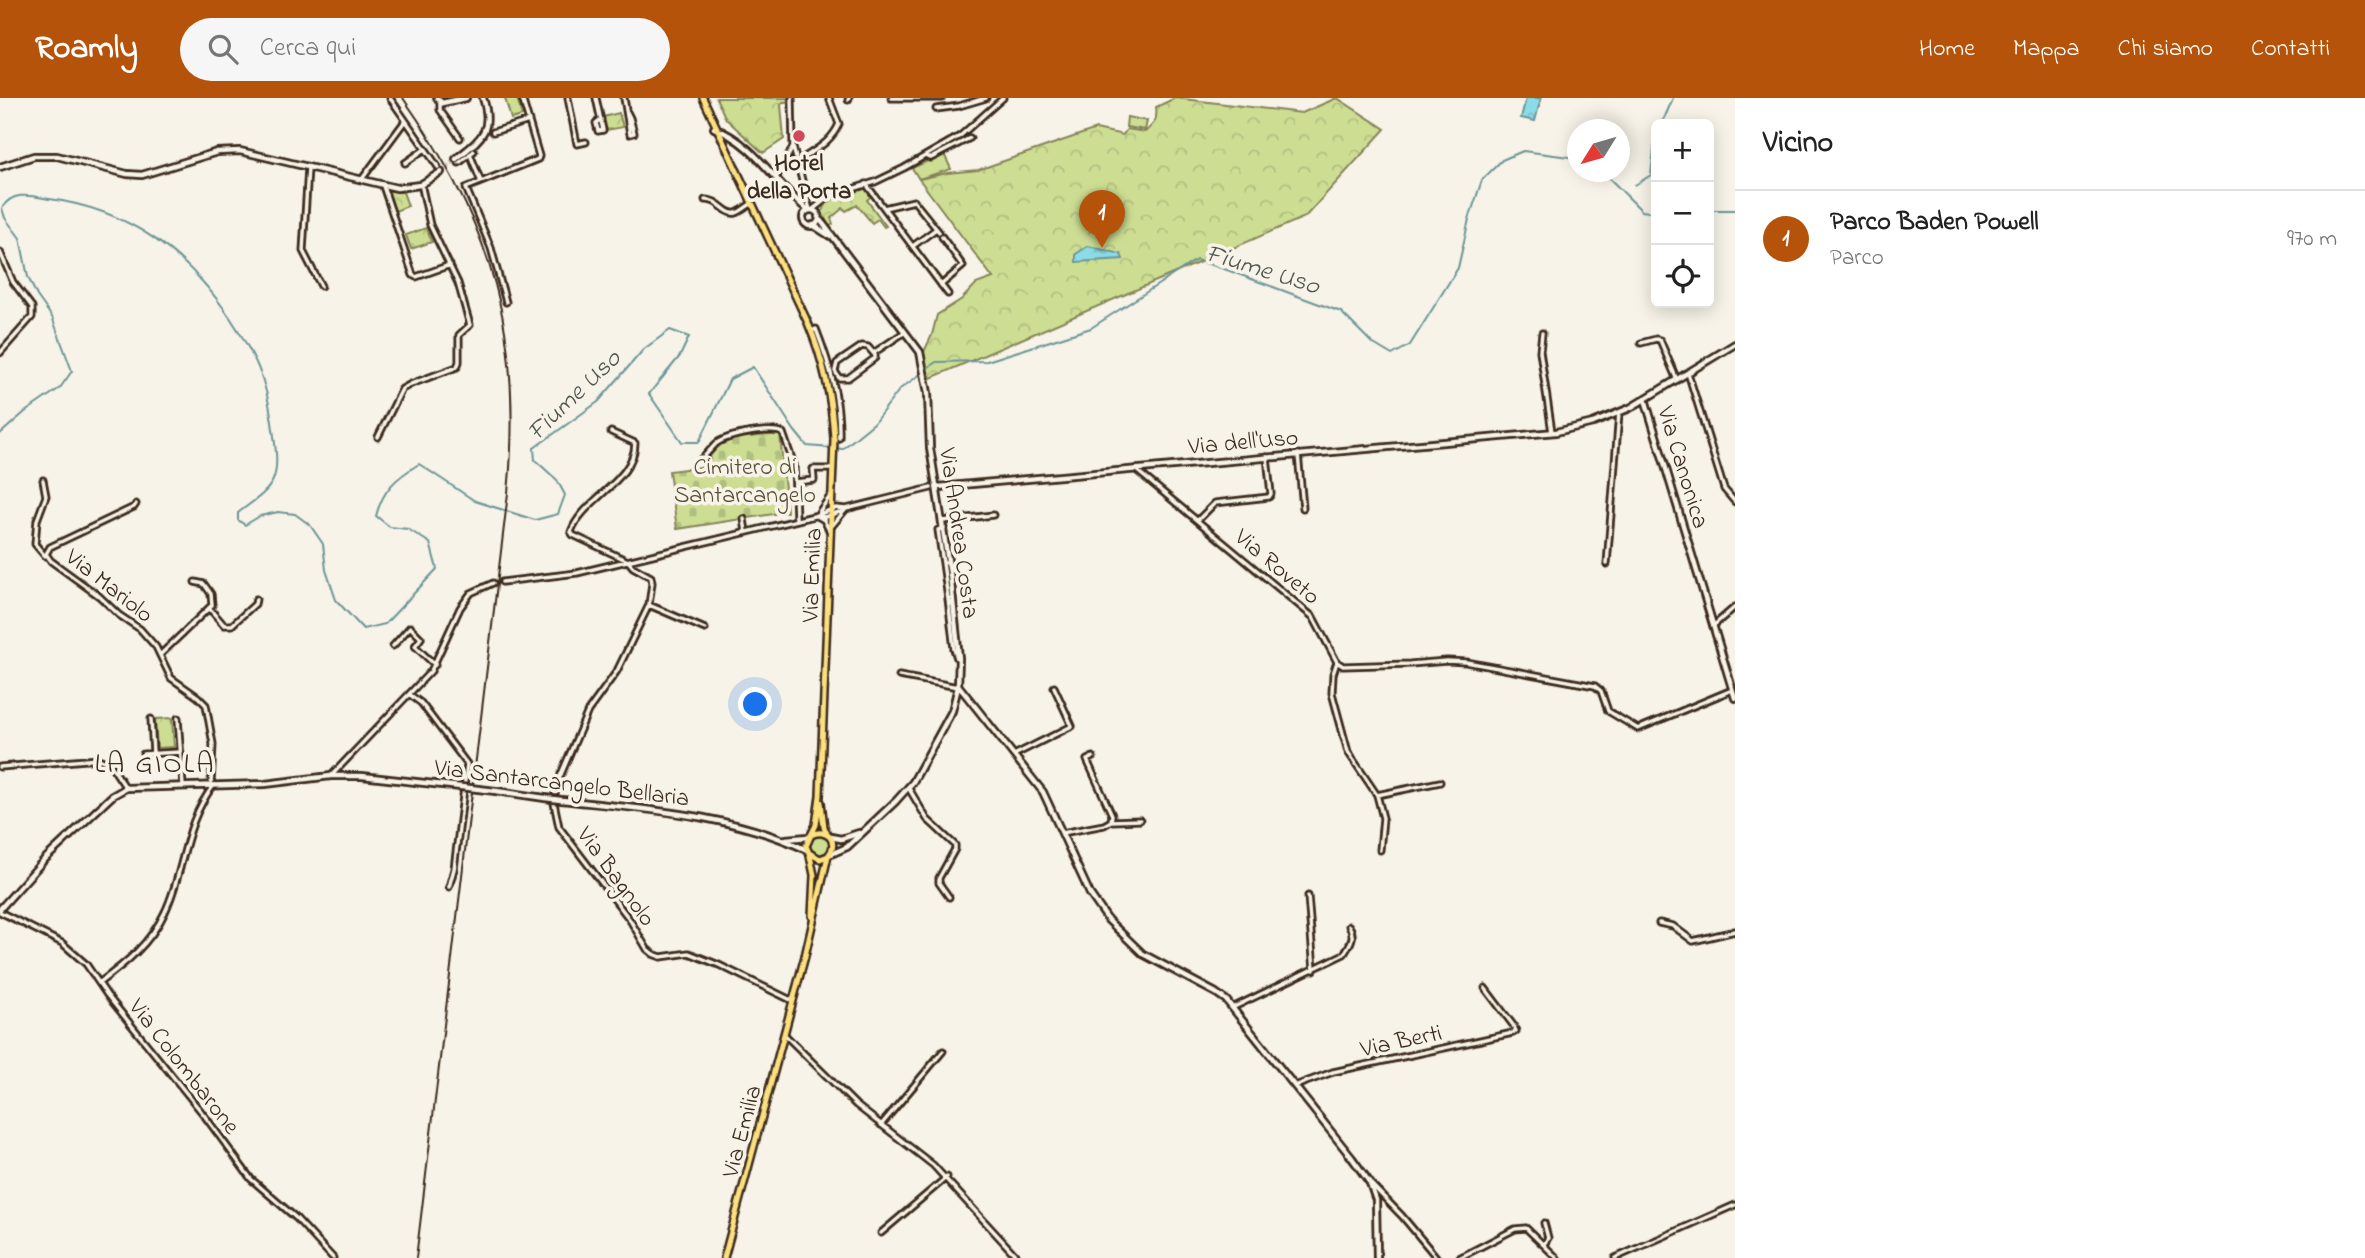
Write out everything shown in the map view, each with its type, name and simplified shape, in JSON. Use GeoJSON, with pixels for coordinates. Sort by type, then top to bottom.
{"type":"FeatureCollection","features":[{"type":"Feature","properties":{"kind":"main road"},"geometry":{"type":"LineString","coordinates":[[702,98],[718,130]]}},
{"type":"Feature","properties":{"kind":"main road"},"geometry":{"type":"LineString","coordinates":[[702,98],[718,130]]}},
{"type":"Feature","properties":{"kind":"main road","name":"Via Emilia"},"geometry":{"type":"LineString","coordinates":[[718,130],[811,331],[825,370],[833,428],[820,796],[816,825],[810,836],[808,852],[814,875],[811,931]]}},
{"type":"Feature","properties":{"kind":"main road","name":"Via Emilia"},"geometry":{"type":"LineString","coordinates":[[724,1258],[833,847],[824,827],[820,796]]}},
{"type":"Feature","properties":{"kind":"main road"},"geometry":{"type":"LineString","coordinates":[[810,836],[819,832],[828,835]]}},
{"type":"Feature","properties":{"kind":"main road"},"geometry":{"type":"LineString","coordinates":[[808,852],[820,859],[829,855]]}},
{"type":"Feature","properties":{"kind":"street"},"geometry":{"type":"LineString","coordinates":[[0,167],[34,156],[57,156],[127,174],[142,175],[204,155],[226,151],[253,153],[383,186],[418,186],[439,170],[390,98]]}},
{"type":"Feature","properties":{"kind":"street"},"geometry":{"type":"LineString","coordinates":[[460,138],[440,110],[438,100],[466,98]]}},
{"type":"Feature","properties":{"kind":"street"},"geometry":{"type":"LineString","coordinates":[[458,161],[484,134],[488,124],[485,98]]}},
{"type":"Feature","properties":{"kind":"street"},"geometry":{"type":"LineString","coordinates":[[506,302],[491,248],[466,188],[538,159],[522,98]]}},
{"type":"Feature","properties":{"kind":"street"},"geometry":{"type":"LineString","coordinates":[[568,98],[577,144],[586,142]]}},
{"type":"Feature","properties":{"kind":"street"},"geometry":{"type":"LineString","coordinates":[[596,98],[601,119]]}},
{"type":"Feature","properties":{"kind":"street"},"geometry":{"type":"LineString","coordinates":[[624,98],[634,133],[630,134],[627,112]]}},
{"type":"Feature","properties":{"kind":"street"},"geometry":{"type":"LineString","coordinates":[[792,98],[794,149],[810,210]]}},
{"type":"Feature","properties":{"kind":"street"},"geometry":{"type":"LineString","coordinates":[[798,162],[828,142],[839,124],[829,98]]}},
{"type":"Feature","properties":{"kind":"street"},"geometry":{"type":"LineString","coordinates":[[891,98],[942,98]]}},
{"type":"Feature","properties":{"kind":"street"},"geometry":{"type":"LineString","coordinates":[[936,109],[986,98]]}},
{"type":"Feature","properties":{"kind":"street"},"geometry":{"type":"LineString","coordinates":[[803,215],[835,193],[875,182],[925,156],[969,129],[1003,98]]}},
{"type":"Feature","properties":{"kind":"street"},"geometry":{"type":"LineString","coordinates":[[362,179],[405,121]]}},
{"type":"Feature","properties":{"kind":"street"},"geometry":{"type":"LineString","coordinates":[[493,132],[529,121]]}},
{"type":"Feature","properties":{"kind":"street"},"geometry":{"type":"LineString","coordinates":[[718,130],[743,144],[794,198]]}},
{"type":"Feature","properties":{"kind":"street"},"geometry":{"type":"LineString","coordinates":[[925,156],[931,158],[970,138]]}},
{"type":"Feature","properties":{"kind":"street"},"geometry":{"type":"LineString","coordinates":[[729,154],[734,147],[743,144]]}},
{"type":"Feature","properties":{"kind":"street"},"geometry":{"type":"LineString","coordinates":[[405,163],[425,149]]}},
{"type":"Feature","properties":{"kind":"street"},"geometry":{"type":"LineString","coordinates":[[794,149],[807,155]]}},
{"type":"Feature","properties":{"kind":"street"},"geometry":{"type":"LineString","coordinates":[[776,177],[794,149]]}},
{"type":"Feature","properties":{"kind":"street"},"geometry":{"type":"LineString","coordinates":[[458,161],[472,152],[481,182]]}},
{"type":"Feature","properties":{"kind":"street"},"geometry":{"type":"LineString","coordinates":[[308,167],[303,251],[321,286]]}},
{"type":"Feature","properties":{"kind":"street"},"geometry":{"type":"LineString","coordinates":[[875,182],[873,185],[876,198]]}},
{"type":"Feature","properties":{"kind":"street"},"geometry":{"type":"LineString","coordinates":[[866,184],[948,294]]}},
{"type":"Feature","properties":{"kind":"street"},"geometry":{"type":"LineString","coordinates":[[383,186],[413,275],[416,277],[450,264]]}},
{"type":"Feature","properties":{"kind":"street"},"geometry":{"type":"LineString","coordinates":[[378,437],[402,389],[455,369],[458,365],[459,335],[470,325],[450,264],[430,225],[422,188]]}},
{"type":"Feature","properties":{"kind":"street","name":"Via Andrea Costa"},"geometry":{"type":"LineString","coordinates":[[794,198],[818,216],[920,354],[928,393],[930,448],[944,528],[959,662],[958,686],[952,711],[908,787],[897,801],[847,847],[829,855]]}},
{"type":"Feature","properties":{"kind":"street","name":"Via Andrea Costa"},"geometry":{"type":"LineString","coordinates":[[794,198],[806,224],[813,225],[832,237]]}},
{"type":"Feature","properties":{"kind":"street"},"geometry":{"type":"LineString","coordinates":[[705,200],[715,201],[732,213],[737,213],[751,204]]}},
{"type":"Feature","properties":{"kind":"street"},"geometry":{"type":"LineString","coordinates":[[884,208],[915,201],[939,233],[963,266],[941,285]]}},
{"type":"Feature","properties":{"kind":"street"},"geometry":{"type":"LineString","coordinates":[[813,225],[820,204]]}},
{"type":"Feature","properties":{"kind":"street"},"geometry":{"type":"LineString","coordinates":[[913,246],[939,233]]}},
{"type":"Feature","properties":{"kind":"street"},"geometry":{"type":"LineString","coordinates":[[0,252],[13,282],[32,307],[32,317],[0,353]]}},
{"type":"Feature","properties":{"kind":"street"},"geometry":{"type":"LineString","coordinates":[[811,331],[816,329],[831,372],[838,403],[839,438]]}},
{"type":"Feature","properties":{"kind":"street"},"geometry":{"type":"LineString","coordinates":[[875,353],[862,346],[836,363],[835,374],[841,379],[848,378],[874,359],[875,353],[905,332]]}},
{"type":"Feature","properties":{"kind":"street"},"geometry":{"type":"LineString","coordinates":[[1542,333],[1540,351],[1552,433]]}},
{"type":"Feature","properties":{"kind":"street"},"geometry":{"type":"LineString","coordinates":[[1641,343],[1660,340],[1677,380]]}},
{"type":"Feature","properties":{"kind":"street","name":"Via dell'Uso"},"geometry":{"type":"LineString","coordinates":[[938,487],[1552,433],[1593,423],[1619,413],[1735,344]]}},
{"type":"Feature","properties":{"kind":"street","name":"Via Canonica"},"geometry":{"type":"LineString","coordinates":[[1688,373],[1724,489],[1735,502]]}},
{"type":"Feature","properties":{"kind":"street","name":"Via Canonica"},"geometry":{"type":"LineString","coordinates":[[1645,399],[1735,698]]}},
{"type":"Feature","properties":{"kind":"street"},"geometry":{"type":"LineString","coordinates":[[1607,564],[1619,413]]}},
{"type":"Feature","properties":{"kind":"street"},"geometry":{"type":"LineString","coordinates":[[701,459],[726,439],[775,430],[783,433],[794,465],[796,517]]}},
{"type":"Feature","properties":{"kind":"street"},"geometry":{"type":"LineString","coordinates":[[611,432],[636,444],[623,471],[579,518],[571,531],[573,535],[628,561],[651,577],[649,605],[705,629]]}},
{"type":"Feature","properties":{"kind":"street"},"geometry":{"type":"LineString","coordinates":[[1297,454],[1303,508]]}},
{"type":"Feature","properties":{"kind":"street"},"geometry":{"type":"LineString","coordinates":[[1198,521],[1215,503],[1269,497],[1271,494],[1267,457]]}},
{"type":"Feature","properties":{"kind":"street"},"geometry":{"type":"LineString","coordinates":[[795,482],[814,480],[813,469],[833,466]]}},
{"type":"Feature","properties":{"kind":"street","name":"Via Roveto"},"geometry":{"type":"LineString","coordinates":[[1135,469],[1313,617],[1338,662]]}},
{"type":"Feature","properties":{"kind":"street","name":"Via Mariolo"},"geometry":{"type":"LineString","coordinates":[[43,480],[46,496],[37,520],[37,549],[140,629],[160,655],[171,678],[198,697],[209,711],[213,744],[212,785]]}},
{"type":"Feature","properties":{"kind":"street"},"geometry":{"type":"LineString","coordinates":[[502,583],[577,573],[746,532],[796,517],[825,516],[831,511],[931,488]]}},
{"type":"Feature","properties":{"kind":"street"},"geometry":{"type":"LineString","coordinates":[[832,493],[835,502],[843,509]]}},
{"type":"Feature","properties":{"kind":"street"},"geometry":{"type":"LineString","coordinates":[[816,515],[832,493]]}},
{"type":"Feature","properties":{"kind":"street","name":"Via Mariolo"},"geometry":{"type":"LineString","coordinates":[[47,557],[50,547],[136,504]]}},
{"type":"Feature","properties":{"kind":"street"},"geometry":{"type":"LineString","coordinates":[[830,532],[843,509]]}},
{"type":"Feature","properties":{"kind":"street"},"geometry":{"type":"LineString","coordinates":[[816,515],[824,520],[830,532]]}},
{"type":"Feature","properties":{"kind":"street"},"geometry":{"type":"LineString","coordinates":[[943,521],[993,515]]}},
{"type":"Feature","properties":{"kind":"street"},"geometry":{"type":"LineString","coordinates":[[744,519],[746,532]]}},
{"type":"Feature","properties":{"kind":"street"},"geometry":{"type":"LineString","coordinates":[[160,655],[213,601],[204,584],[194,582]]}},
{"type":"Feature","properties":{"kind":"street"},"geometry":{"type":"LineString","coordinates":[[331,776],[435,666],[465,600],[471,593],[493,583]]}},
{"type":"Feature","properties":{"kind":"street"},"geometry":{"type":"LineString","coordinates":[[209,608],[224,625],[232,625],[255,604],[256,599]]}},
{"type":"Feature","properties":{"kind":"street","name":"Via Bagnolo"},"geometry":{"type":"LineString","coordinates":[[649,605],[617,671],[589,711],[556,786],[554,803],[559,827],[653,954],[661,957],[689,953],[793,1001]]}},
{"type":"Feature","properties":{"kind":"street"},"geometry":{"type":"LineString","coordinates":[[1713,626],[1735,607]]}},
{"type":"Feature","properties":{"kind":"street"},"geometry":{"type":"LineString","coordinates":[[393,646],[410,627],[421,638],[415,646],[435,666]]}},
{"type":"Feature","properties":{"kind":"street"},"geometry":{"type":"LineString","coordinates":[[1380,850],[1383,818],[1377,795],[1348,752],[1332,693],[1333,674],[1338,662],[1343,666],[1466,662],[1595,687],[1601,691],[1608,710],[1638,729],[1731,690]]}},
{"type":"Feature","properties":{"kind":"street"},"geometry":{"type":"LineString","coordinates":[[899,676],[958,686],[1043,792],[1090,894],[1108,920],[1124,937],[1157,963],[1216,993],[1232,1008],[1370,1183],[1402,1216],[1436,1258]]}},
{"type":"Feature","properties":{"kind":"street"},"geometry":{"type":"LineString","coordinates":[[1014,755],[1072,726],[1054,687]]}},
{"type":"Feature","properties":{"kind":"street"},"geometry":{"type":"LineString","coordinates":[[410,694],[421,704],[467,764],[454,869],[449,887]]}},
{"type":"Feature","properties":{"kind":"street"},"geometry":{"type":"LineString","coordinates":[[178,718],[183,786]]}},
{"type":"Feature","properties":{"kind":"street"},"geometry":{"type":"LineString","coordinates":[[151,719],[153,753]]}},
{"type":"Feature","properties":{"kind":"street"},"geometry":{"type":"LineString","coordinates":[[143,754],[181,752]]}},
{"type":"Feature","properties":{"kind":"street"},"geometry":{"type":"LineString","coordinates":[[1093,757],[1087,760],[1112,815],[1111,821]]}},
{"type":"Feature","properties":{"kind":"street"},"geometry":{"type":"LineString","coordinates":[[0,767],[59,761],[105,761],[110,764],[126,789],[112,796],[44,860],[0,911]]}},
{"type":"Feature","properties":{"kind":"street","name":"Via Santarcangelo Bellaria"},"geometry":{"type":"LineString","coordinates":[[126,789],[265,784],[331,776],[362,776],[687,814],[785,839],[808,852]]}},
{"type":"Feature","properties":{"kind":"street"},"geometry":{"type":"LineString","coordinates":[[1377,795],[1440,782]]}},
{"type":"Feature","properties":{"kind":"street"},"geometry":{"type":"LineString","coordinates":[[99,983],[140,951],[164,914],[178,875],[190,827],[212,785]]}},
{"type":"Feature","properties":{"kind":"street"},"geometry":{"type":"LineString","coordinates":[[908,787],[927,819],[955,845],[939,878],[939,883],[948,897]]}},
{"type":"Feature","properties":{"kind":"street"},"geometry":{"type":"LineString","coordinates":[[1062,833],[1104,825],[1111,821],[1140,820]]}},
{"type":"Feature","properties":{"kind":"street"},"geometry":{"type":"LineString","coordinates":[[828,835],[841,839],[862,831]]}},
{"type":"Feature","properties":{"kind":"street","name":"Via Santarcangelo Bellaria"},"geometry":{"type":"LineString","coordinates":[[785,839],[810,836]]}},
{"type":"Feature","properties":{"kind":"street"},"geometry":{"type":"LineString","coordinates":[[1308,896],[1314,970]]}},
{"type":"Feature","properties":{"kind":"street","name":"Via Colombarone"},"geometry":{"type":"LineString","coordinates":[[0,911],[62,943],[86,964],[204,1115],[251,1180],[296,1218],[333,1258]]}},
{"type":"Feature","properties":{"kind":"street"},"geometry":{"type":"LineString","coordinates":[[1659,923],[1673,926],[1693,941],[1735,931]]}},
{"type":"Feature","properties":{"kind":"street"},"geometry":{"type":"LineString","coordinates":[[1232,1008],[1344,954],[1351,943],[1353,932],[1349,926]]}},
{"type":"Feature","properties":{"kind":"street","name":"Via Berti"},"geometry":{"type":"LineString","coordinates":[[1295,1086],[1333,1072],[1508,1035],[1516,1031],[1485,988]]}},
{"type":"Feature","properties":{"kind":"street"},"geometry":{"type":"LineString","coordinates":[[785,1035],[856,1105],[947,1177],[1018,1258]]}},
{"type":"Feature","properties":{"kind":"street"},"geometry":{"type":"LineString","coordinates":[[881,1125],[943,1051]]}},
{"type":"Feature","properties":{"kind":"street"},"geometry":{"type":"LineString","coordinates":[[881,1233],[947,1177]]}},
{"type":"Feature","properties":{"kind":"street"},"geometry":{"type":"LineString","coordinates":[[1370,1183],[1376,1200],[1377,1258]]}},
{"type":"Feature","properties":{"kind":"street"},"geometry":{"type":"LineString","coordinates":[[1615,1258],[1735,1205]]}},
{"type":"Feature","properties":{"kind":"street"},"geometry":{"type":"LineString","coordinates":[[1544,1223],[1548,1238],[1544,1244]]}},
{"type":"Feature","properties":{"kind":"street"},"geometry":{"type":"LineString","coordinates":[[1459,1258],[1515,1229],[1525,1228],[1557,1258]]}},
{"type":"Feature","properties":{"kind":"green space"},"geometry":{"type":"Polygon","coordinates":[[[505,98],[517,98],[522,116],[511,119],[505,98]]]}},
{"type":"Feature","properties":{"kind":"green space"},"geometry":{"type":"Polygon","coordinates":[[[716,98],[788,98],[787,102],[781,105],[784,139],[763,153],[726,119],[716,98]]]}},
{"type":"Feature","properties":{"kind":"green space"},"geometry":{"type":"Polygon","coordinates":[[[1175,98],[1302,113],[1337,98],[1385,129],[1305,217],[931,378],[921,358],[932,335],[937,315],[962,299],[976,284],[993,278],[919,179],[978,170],[1096,129],[1123,135],[1127,129],[1145,132],[1155,121],[1156,107],[1175,98]]]}},
{"type":"Feature","properties":{"kind":"green space"},"geometry":{"type":"Polygon","coordinates":[[[619,113],[623,127],[606,130],[603,117],[619,113]]]}},
{"type":"Feature","properties":{"kind":"green space"},"geometry":{"type":"Polygon","coordinates":[[[1127,117],[1147,121],[1145,130],[1126,127],[1127,117]]]}},
{"type":"Feature","properties":{"kind":"green space"},"geometry":{"type":"Polygon","coordinates":[[[944,154],[951,169],[919,179],[912,168],[944,154]]]}},
{"type":"Feature","properties":{"kind":"green space"},"geometry":{"type":"Polygon","coordinates":[[[865,188],[872,195],[867,200],[886,226],[878,219],[872,223],[857,205],[846,211],[843,208],[831,218],[833,224],[829,227],[822,212],[824,206],[836,196],[838,200],[843,198],[842,195],[865,188]]]}},
{"type":"Feature","properties":{"kind":"green space"},"geometry":{"type":"Polygon","coordinates":[[[387,191],[403,192],[408,206],[395,211],[387,191]]]}},
{"type":"Feature","properties":{"kind":"green space"},"geometry":{"type":"Polygon","coordinates":[[[426,228],[432,242],[411,249],[406,235],[426,228]]]}},
{"type":"Feature","properties":{"kind":"green space","name":"Cimitero di Santarcangelo"},"geometry":{"type":"Polygon","coordinates":[[[780,434],[787,512],[677,529],[669,471],[709,466],[711,450],[725,439],[780,434]]]}},
{"type":"Feature","properties":{"kind":"green space"},"geometry":{"type":"Polygon","coordinates":[[[172,718],[174,747],[157,748],[155,719],[172,718]]]}},
{"type":"Feature","properties":{"kind":"green space"},"geometry":{"type":"Polygon","coordinates":[[[820,835],[827,838],[830,845],[827,852],[820,855],[813,852],[810,845],[813,838],[820,835]]]}},
{"type":"Feature","properties":{"kind":"water"},"geometry":{"type":"Polygon","coordinates":[[[1526,98],[1541,98],[1535,121],[1521,118],[1526,98]]]}},
{"type":"Feature","properties":{"kind":"water"},"geometry":{"type":"Polygon","coordinates":[[[1088,246],[1121,254],[1123,259],[1076,262],[1076,254],[1088,246]]]}},
{"type":"Feature","properties":{"kind":"waterway"},"geometry":{"type":"LineString","coordinates":[[1664,119],[1673,98]]}},
{"type":"Feature","properties":{"kind":"waterway","name":"Fiume Uso"},"geometry":{"type":"LineString","coordinates":[[926,369],[936,362],[987,361],[1091,328],[1196,260],[1341,312],[1372,343],[1392,355],[1410,345],[1458,268],[1469,219],[1482,180],[1502,160],[1523,151],[1567,157]]}},
{"type":"Feature","properties":{"kind":"waterway"},"geometry":{"type":"LineString","coordinates":[[1635,185],[1651,175]]}},
{"type":"Feature","properties":{"kind":"waterway","name":"Fiume Uso"},"geometry":{"type":"LineString","coordinates":[[1613,182],[1642,211],[1651,212]]}},
{"type":"Feature","properties":{"kind":"waterway","name":"Fiume Uso"},"geometry":{"type":"LineString","coordinates":[[0,434],[25,412],[60,388],[72,371],[52,317],[28,277],[20,238],[5,218],[2,208],[6,202],[23,196],[79,205],[131,224],[175,255],[214,295],[239,332],[258,368],[270,406],[275,444],[276,467],[273,480],[262,494],[238,513],[238,520],[245,525],[260,516],[278,512],[295,514],[310,525],[323,544],[326,570],[336,600],[363,629],[385,624],[437,569],[430,543],[408,529],[390,527],[376,516],[382,498],[397,479],[419,464],[475,501],[535,520],[558,514],[565,495],[557,480],[535,460],[534,448],[598,402],[644,349],[670,330],[689,337],[680,356],[649,394],[682,442],[699,442],[730,379],[753,367],[807,446],[831,448]]}},
{"type":"Feature","properties":{"kind":"waterway","name":"Fiume Uso"},"geometry":{"type":"LineString","coordinates":[[1714,210],[1735,210]]}},
{"type":"Feature","properties":{"kind":"waterway","name":"Fiume Uso"},"geometry":{"type":"LineString","coordinates":[[836,448],[842,449],[874,423],[900,389],[922,373]]}},
{"type":"Feature","properties":{"kind":"tunnel"},"geometry":{"type":"LineString","coordinates":[[441,172],[456,159]]}},
{"type":"Feature","properties":{"kind":"railway"},"geometry":{"type":"LineString","coordinates":[[403,98],[460,192],[480,238],[495,285],[505,333],[511,383],[512,436],[508,493],[416,1258]]}},
{"type":"Feature","properties":{"kind":"place","name":"Hotel della Porta"},"geometry":{"type":"Point","coordinates":[799,136]}},
{"type":"Feature","properties":{"kind":"place","name":"Parco Baden Powell"},"geometry":{"type":"Point","coordinates":[1102,248]}},
{"type":"Feature","properties":{"kind":"district","name":"LA GIOLA"},"geometry":{"type":"Point","coordinates":[155,762]}}]}
